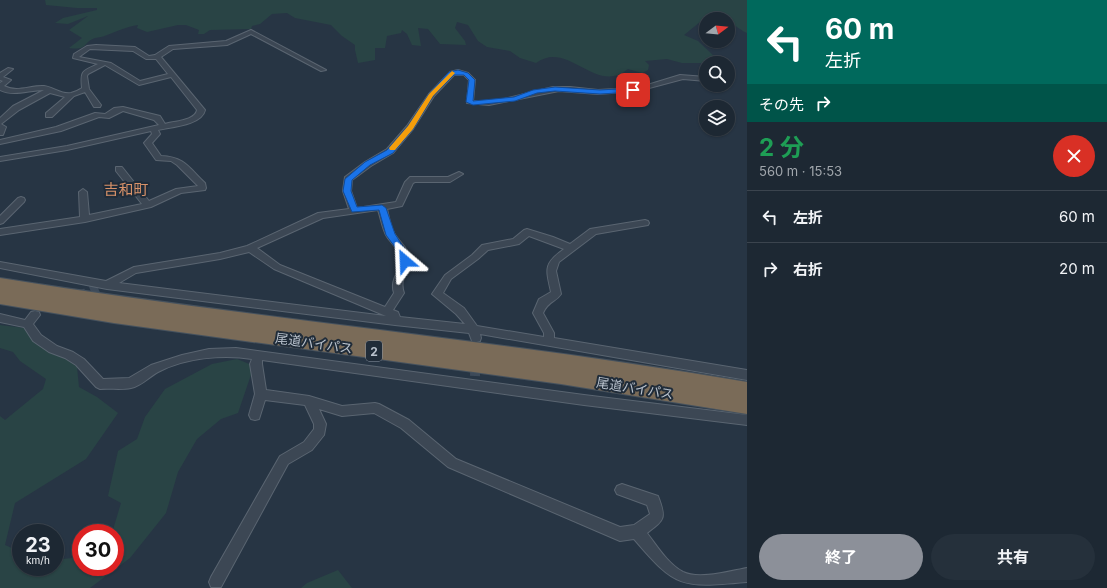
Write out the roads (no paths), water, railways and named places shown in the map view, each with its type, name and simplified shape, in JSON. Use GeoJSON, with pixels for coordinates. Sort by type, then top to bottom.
{"type":"FeatureCollection","features":[{"type":"Feature","properties":{"kind":"highway","name":"尾道バイパス"},"geometry":{"type":"LineString","coordinates":[[0,284],[81,298],[165,310],[569,362],[747,390]]}},
{"type":"Feature","properties":{"kind":"highway","name":"尾道バイパス"},"geometry":{"type":"LineString","coordinates":[[0,298],[30,308],[130,318],[561,376],[747,405]]}},
{"type":"Feature","properties":{"kind":"street"},"geometry":{"type":"LineString","coordinates":[[172,75],[139,83],[109,64],[78,59],[76,58],[76,54],[89,48],[96,47],[135,50],[148,58],[158,57],[171,47],[227,43],[251,32],[323,70]]}},
{"type":"Feature","properties":{"kind":"street"},"geometry":{"type":"LineString","coordinates":[[0,159],[67,148],[195,119],[200,115],[202,110],[158,57]]}},
{"type":"Feature","properties":{"kind":"street"},"geometry":{"type":"LineString","coordinates":[[97,105],[86,89],[84,76],[86,73],[105,63]]}},
{"type":"Feature","properties":{"kind":"street"},"geometry":{"type":"LineString","coordinates":[[0,77],[10,69]]}},
{"type":"Feature","properties":{"kind":"street"},"geometry":{"type":"LineString","coordinates":[[354,210],[347,191],[348,179],[368,164],[390,151],[410,127],[431,95],[452,73],[458,72],[466,74],[472,80],[469,102],[478,103],[515,99],[535,92],[555,89],[600,92],[628,91],[652,88],[676,78],[699,78]]}},
{"type":"Feature","properties":{"kind":"street"},"geometry":{"type":"LineString","coordinates":[[0,77],[8,80],[0,86],[6,90],[22,91],[43,88],[72,95]]}},
{"type":"Feature","properties":{"kind":"street"},"geometry":{"type":"LineString","coordinates":[[49,115],[72,95],[86,89]]}},
{"type":"Feature","properties":{"kind":"street"},"geometry":{"type":"LineString","coordinates":[[0,122],[16,108],[48,90]]}},
{"type":"Feature","properties":{"kind":"street"},"geometry":{"type":"LineString","coordinates":[[0,142],[58,130],[98,115],[106,116],[117,110],[124,109],[157,118],[163,126]]}},
{"type":"Feature","properties":{"kind":"street"},"geometry":{"type":"LineString","coordinates":[[0,126],[2,127],[0,133]]}},
{"type":"Feature","properties":{"kind":"street"},"geometry":{"type":"LineString","coordinates":[[0,232],[84,219],[148,205],[179,191],[202,188],[202,185],[173,159],[159,158],[148,143],[156,134],[153,128]]}},
{"type":"Feature","properties":{"kind":"street"},"geometry":{"type":"LineString","coordinates":[[119,169],[148,205]]}},
{"type":"Feature","properties":{"kind":"street"},"geometry":{"type":"LineString","coordinates":[[98,288],[108,285],[134,270],[220,256],[250,248],[321,215],[354,210],[382,208],[399,204],[409,182],[413,178],[450,180],[459,174]]}},
{"type":"Feature","properties":{"kind":"street"},"geometry":{"type":"LineString","coordinates":[[84,192],[84,219]]}},
{"type":"Feature","properties":{"kind":"street"},"geometry":{"type":"LineString","coordinates":[[0,221],[22,200]]}},
{"type":"Feature","properties":{"kind":"street"},"geometry":{"type":"LineString","coordinates":[[382,208],[389,230],[404,254],[405,261],[404,268],[398,276],[396,286],[399,293],[387,312]]}},
{"type":"Feature","properties":{"kind":"street"},"geometry":{"type":"LineString","coordinates":[[549,342],[549,333],[538,313],[543,302],[556,294],[551,271],[555,260],[593,231],[645,223]]}},
{"type":"Feature","properties":{"kind":"street"},"geometry":{"type":"LineString","coordinates":[[475,334],[472,325],[460,310],[436,294],[448,277],[486,247],[516,242],[527,232],[550,239],[570,248]]}},
{"type":"Feature","properties":{"kind":"street"},"geometry":{"type":"LineString","coordinates":[[250,248],[277,267],[394,315],[395,321]]}},
{"type":"Feature","properties":{"kind":"street"},"geometry":{"type":"LineString","coordinates":[[0,265],[108,285],[395,321],[475,334],[549,342],[747,374]]}},
{"type":"Feature","properties":{"kind":"street"},"geometry":{"type":"LineString","coordinates":[[27,324],[30,308]]}},
{"type":"Feature","properties":{"kind":"street"},"geometry":{"type":"LineString","coordinates":[[0,318],[27,324],[37,338],[53,349],[69,355],[80,362],[100,384],[131,382],[155,368],[182,358],[209,353],[236,352],[474,380],[584,400],[747,420]]}},
{"type":"Feature","properties":{"kind":"street"},"geometry":{"type":"LineString","coordinates":[[255,415],[261,394],[256,364],[258,355]]}},
{"type":"Feature","properties":{"kind":"street"},"geometry":{"type":"LineString","coordinates":[[261,394],[309,401],[342,411],[375,408],[405,424],[452,463],[620,534],[637,532],[656,517],[653,501],[622,490]]}},
{"type":"Feature","properties":{"kind":"street"},"geometry":{"type":"LineString","coordinates":[[216,582],[284,460],[308,446],[320,431],[320,424],[309,401]]}},
{"type":"Feature","properties":{"kind":"street"},"geometry":{"type":"LineString","coordinates":[[637,532],[658,559],[681,579],[704,582],[747,575]]}},
{"type":"Feature","properties":{"kind":"tunnel"},"geometry":{"type":"LineString","coordinates":[[77,297],[98,288]]}},
{"type":"Feature","properties":{"kind":"tunnel"},"geometry":{"type":"LineString","coordinates":[[475,376],[476,338]]}},
{"type":"Feature","properties":{"kind":"district","name":"吉和町"},"geometry":{"type":"Point","coordinates":[126,189]}}]}
